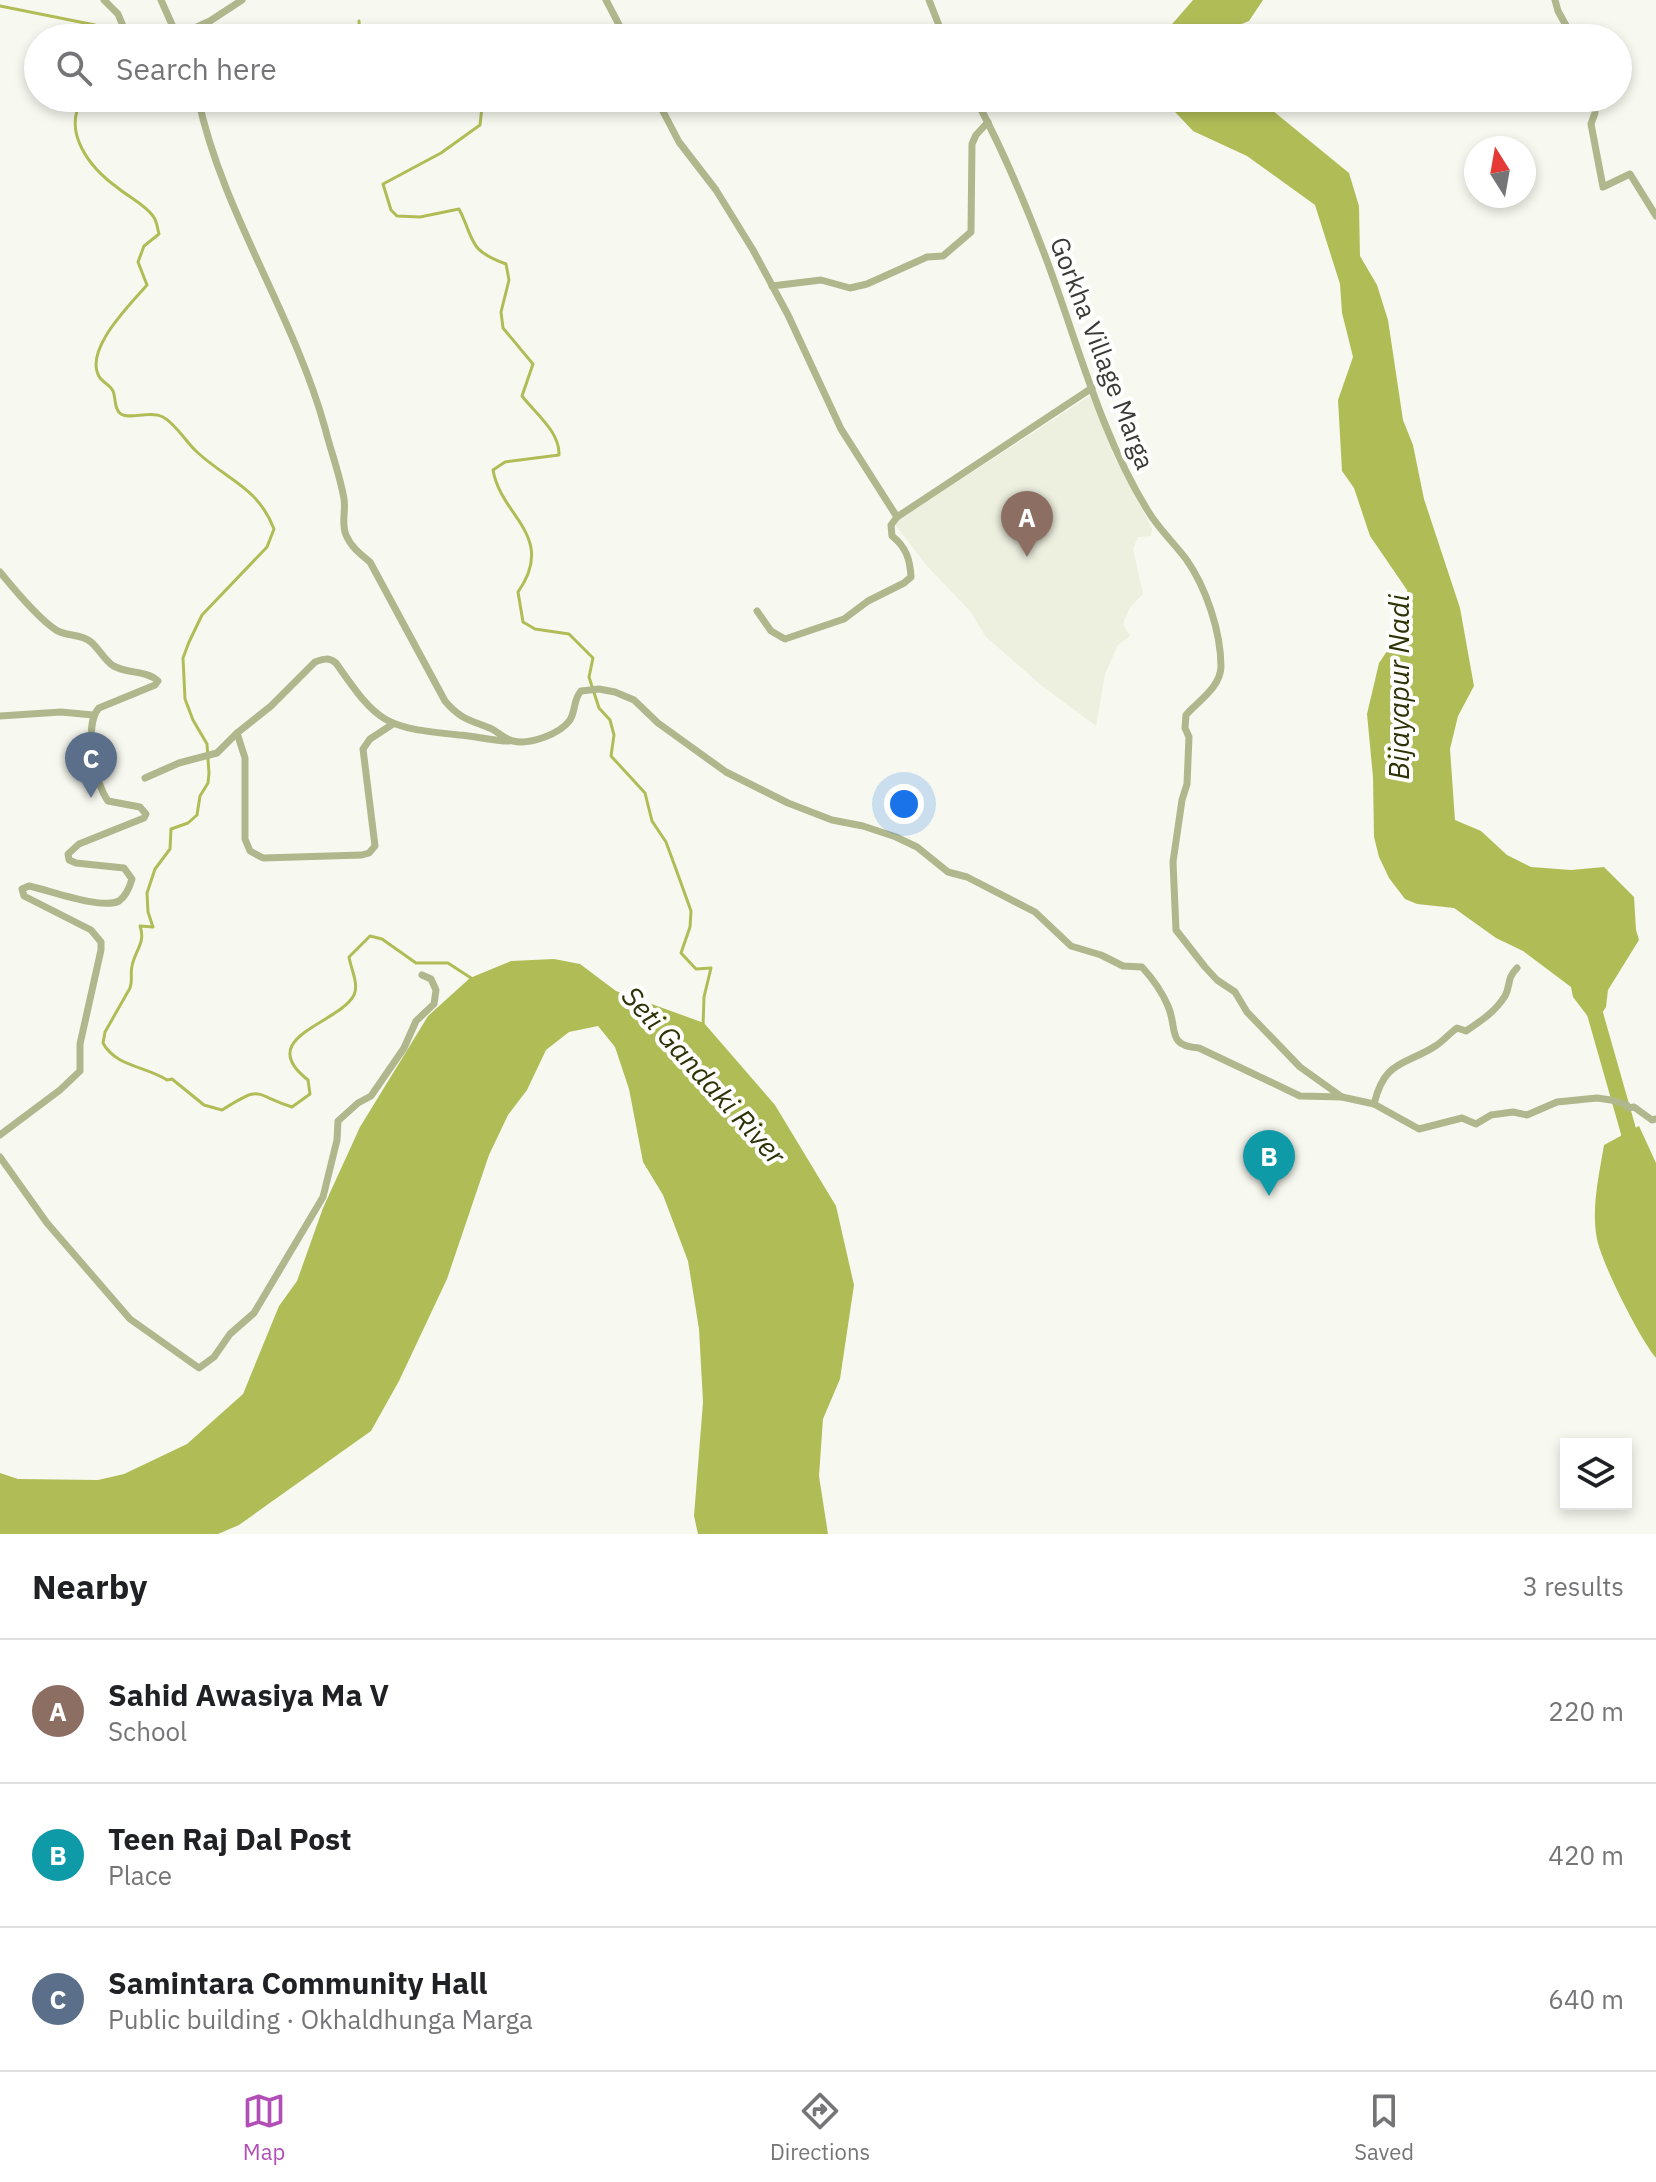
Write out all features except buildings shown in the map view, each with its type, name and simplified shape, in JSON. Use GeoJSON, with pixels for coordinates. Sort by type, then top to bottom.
{"type":"FeatureCollection","features":[{"type":"Feature","properties":{"kind":"street"},"geometry":{"type":"LineString","coordinates":[[104,0],[118,14],[122,24]]}},
{"type":"Feature","properties":{"kind":"street"},"geometry":{"type":"LineString","coordinates":[[161,0],[172,24]]}},
{"type":"Feature","properties":{"kind":"street"},"geometry":{"type":"LineString","coordinates":[[204,24],[242,0]]}},
{"type":"Feature","properties":{"kind":"street"},"geometry":{"type":"LineString","coordinates":[[606,0],[619,24]]}},
{"type":"Feature","properties":{"kind":"street"},"geometry":{"type":"LineString","coordinates":[[929,0],[938,24]]}},
{"type":"Feature","properties":{"kind":"street"},"geometry":{"type":"LineString","coordinates":[[1555,0],[1565,24]]}},
{"type":"Feature","properties":{"kind":"street"},"geometry":{"type":"LineString","coordinates":[[201,112],[224,181],[286,324],[323,421],[344,501],[343,527],[347,538],[353,548],[370,562],[445,701],[458,716],[489,728],[509,741]]}},
{"type":"Feature","properties":{"kind":"street"},"geometry":{"type":"LineString","coordinates":[[663,112],[679,142],[716,190],[772,286],[841,429],[897,517]]}},
{"type":"Feature","properties":{"kind":"street","name":"Gorkha Village Marga"},"geometry":{"type":"LineString","coordinates":[[983,112],[1001,147],[1044,254],[1077,353],[1120,460],[1150,515],[1188,562],[1199,581],[1215,630],[1221,670],[1207,696],[1186,715],[1185,728],[1189,737],[1187,784],[1173,862],[1176,930],[1205,967],[1235,992],[1247,1012],[1300,1067],[1342,1097],[1374,1104],[1419,1129],[1462,1118],[1476,1124],[1501,1114],[1513,1112],[1527,1115],[1557,1102],[1597,1098],[1627,1105],[1652,1120],[1656,1119]]}},
{"type":"Feature","properties":{"kind":"street"},"geometry":{"type":"LineString","coordinates":[[1595,112],[1591,124],[1603,187],[1630,174],[1656,216]]}},
{"type":"Feature","properties":{"kind":"street"},"geometry":{"type":"LineString","coordinates":[[772,286],[821,280],[850,288],[892,274],[927,257],[943,256],[971,232],[972,144],[988,122]]}},
{"type":"Feature","properties":{"kind":"street"},"geometry":{"type":"LineString","coordinates":[[757,611],[771,631],[785,639],[844,619],[868,601],[904,583],[911,577],[910,563],[903,545],[892,536],[891,525],[897,517],[1092,388]]}},
{"type":"Feature","properties":{"kind":"street"},"geometry":{"type":"LineString","coordinates":[[0,572],[18,594],[60,633],[80,636],[111,664],[124,671],[157,679],[155,685],[109,703],[93,715],[91,724],[101,792],[108,801],[140,807],[146,814],[138,822],[79,844],[68,854],[69,860],[76,863],[124,868],[132,879],[125,895],[110,903],[98,903],[29,886],[22,889],[24,896],[91,930],[101,942],[101,950],[80,1044],[80,1071],[0,1135]]}},
{"type":"Feature","properties":{"kind":"street"},"geometry":{"type":"LineString","coordinates":[[145,778],[179,763],[217,753],[315,662],[324,659],[336,663],[368,707],[393,724],[436,734],[509,741],[532,740],[557,731],[570,719],[574,699],[581,691],[599,689],[630,698],[658,723],[726,772],[788,803],[832,820],[896,837],[917,847],[948,872],[967,877],[1035,912],[1071,946],[1123,966],[1142,967],[1169,1007],[1176,1039],[1184,1047],[1199,1048],[1300,1096],[1342,1097]]}},
{"type":"Feature","properties":{"kind":"street"},"geometry":{"type":"LineString","coordinates":[[0,716],[61,712],[93,715]]}},
{"type":"Feature","properties":{"kind":"street"},"geometry":{"type":"LineString","coordinates":[[237,733],[245,758],[245,839],[250,851],[263,858],[362,855],[375,846],[363,749],[370,739],[393,724]]}},
{"type":"Feature","properties":{"kind":"street"},"geometry":{"type":"LineString","coordinates":[[1374,1104],[1379,1084],[1387,1072],[1439,1044],[1457,1028],[1466,1031],[1492,1013],[1507,993],[1509,976],[1517,968]]}},
{"type":"Feature","properties":{"kind":"street"},"geometry":{"type":"LineString","coordinates":[[0,1157],[47,1223],[130,1319],[199,1368],[214,1357],[230,1334],[254,1313],[323,1197],[337,1140],[338,1121],[371,1096],[404,1048],[416,1021],[434,1004],[436,990],[431,979],[422,975]]}},
{"type":"Feature","properties":{"kind":"shaded area"},"geometry":{"type":"Polygon","coordinates":[[[1091,395],[1113,454],[1152,528],[1151,536],[1138,537],[1133,549],[1143,594],[1130,607],[1123,624],[1130,636],[1118,645],[1105,674],[1096,726],[1042,686],[986,637],[970,611],[926,565],[894,523],[1091,395]]]}},
{"type":"Feature","properties":{"kind":"water"},"geometry":{"type":"Polygon","coordinates":[[[1193,0],[1263,0],[1249,21],[1242,24],[1172,24],[1193,0]]]}},
{"type":"Feature","properties":{"kind":"water"},"geometry":{"type":"Polygon","coordinates":[[[1175,112],[1274,112],[1349,173],[1359,206],[1360,256],[1377,285],[1388,320],[1403,420],[1413,445],[1424,499],[1460,608],[1474,686],[1458,716],[1450,749],[1455,820],[1481,831],[1507,855],[1531,867],[1571,870],[1604,867],[1634,897],[1639,940],[1608,990],[1602,1013],[1589,1018],[1573,997],[1571,987],[1523,951],[1496,938],[1454,908],[1417,904],[1405,899],[1389,878],[1379,857],[1374,837],[1373,777],[1367,714],[1379,663],[1412,614],[1407,590],[1370,536],[1354,488],[1342,471],[1338,400],[1353,357],[1342,313],[1340,284],[1315,205],[1247,156],[1193,131],[1175,112]]]}},
{"type":"Feature","properties":{"kind":"water","name":"Seti Gandaki River"},"geometry":{"type":"Polygon","coordinates":[[[554,959],[580,964],[616,991],[704,1023],[775,1105],[836,1206],[854,1285],[840,1379],[823,1419],[819,1476],[828,1534],[698,1534],[694,1516],[703,1402],[699,1329],[688,1261],[663,1195],[643,1162],[629,1089],[615,1047],[598,1026],[569,1032],[546,1050],[527,1090],[508,1115],[489,1155],[447,1279],[399,1381],[371,1431],[239,1525],[218,1534],[0,1534],[0,1473],[18,1479],[98,1480],[124,1474],[187,1444],[243,1394],[279,1306],[297,1281],[323,1208],[360,1127],[428,1016],[470,978],[511,961],[554,959]]]}},
{"type":"Feature","properties":{"kind":"water"},"geometry":{"type":"Polygon","coordinates":[[[1639,1126],[1656,1163],[1656,1358],[1614,1283],[1600,1251],[1595,1228],[1596,1192],[1604,1145],[1639,1126]]]}},
{"type":"Feature","properties":{"kind":"waterway"},"geometry":{"type":"LineString","coordinates":[[0,6],[90,24]]}},
{"type":"Feature","properties":{"kind":"waterway"},"geometry":{"type":"LineString","coordinates":[[77,112],[77,136],[89,160],[108,180],[149,212],[159,234],[144,246],[138,262],[147,285],[102,342],[96,367],[100,378],[113,391],[119,412],[125,416],[158,415],[168,420],[208,462],[251,494],[274,529],[267,547],[202,615],[183,658],[185,699],[207,744],[208,783],[200,796],[197,815],[188,823],[171,829],[170,849],[155,869],[147,893],[153,927],[140,926],[142,937],[132,966],[130,988],[105,1032],[103,1043],[123,1062],[167,1080],[172,1079],[204,1105],[222,1110],[257,1094],[292,1107],[310,1094],[308,1080],[294,1065],[290,1053],[294,1042],[354,995],[355,981],[349,957],[370,936],[382,939],[416,963],[448,963],[471,978]]}},
{"type":"Feature","properties":{"kind":"waterway"},"geometry":{"type":"LineString","coordinates":[[481,112],[480,125],[441,153],[383,184],[391,210],[397,216],[420,217],[459,209],[478,249],[506,264],[509,280],[501,312],[503,328],[533,364],[522,396],[551,431],[559,455],[505,462],[493,470],[498,486],[529,541],[532,556],[528,573],[518,592],[523,622],[535,629],[569,634],[593,658],[589,677],[599,708],[610,720],[614,735],[611,756],[645,793],[652,821],[666,842],[691,911],[690,927],[681,953],[696,969],[711,968],[704,997],[703,1027]]}},
{"type":"Feature","properties":{"kind":"waterway","name":"Bijayapur Nadi"},"geometry":{"type":"LineString","coordinates":[[1590,996],[1629,1133],[1629,1151]]}},
{"type":"Feature","properties":{"kind":"place","name":"Sahid Awasiya Ma V"},"geometry":{"type":"Point","coordinates":[1027,557]}},
{"type":"Feature","properties":{"kind":"place","name":"Samintara Community Hall"},"geometry":{"type":"Point","coordinates":[91,798]}},
{"type":"Feature","properties":{"kind":"place","name":"Teen Raj Dal Post"},"geometry":{"type":"Point","coordinates":[1269,1196]}}]}
